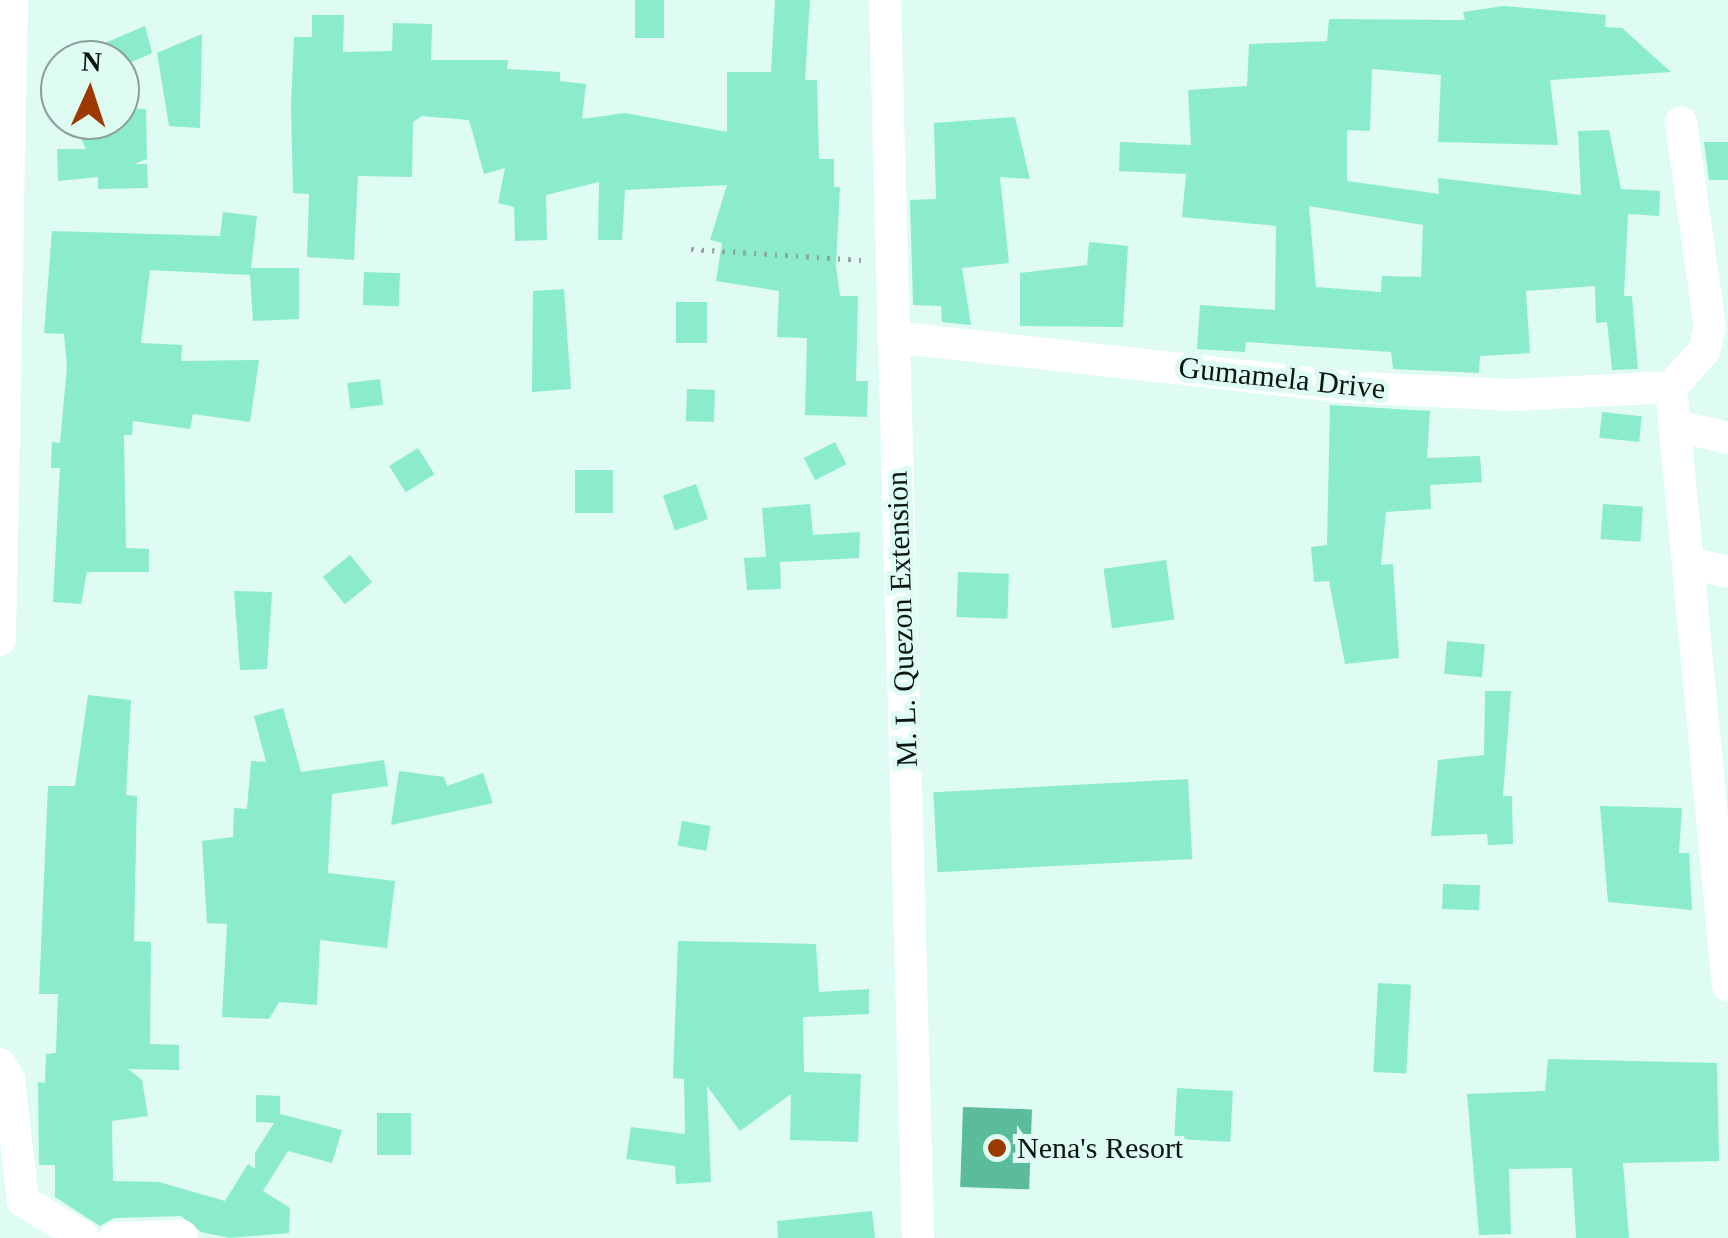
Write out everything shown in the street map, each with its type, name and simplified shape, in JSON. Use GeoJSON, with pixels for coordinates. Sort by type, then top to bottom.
{"type":"FeatureCollection","features":[{"type":"Feature","properties":{"kind":"street","name":"M. L. Quezon Extension"},"geometry":{"type":"LineString","coordinates":[[884,0],[918,1238]]}},
{"type":"Feature","properties":{"kind":"street"},"geometry":{"type":"LineString","coordinates":[[0,640],[8,5]]}},
{"type":"Feature","properties":{"kind":"street"},"geometry":{"type":"LineString","coordinates":[[1681,122],[1718,315],[1704,350],[1671,387],[1689,564],[1714,676],[1728,985]]}},
{"type":"Feature","properties":{"kind":"street","name":"Gumamela Drive"},"geometry":{"type":"LineString","coordinates":[[893,336],[1348,387],[1514,395],[1671,387]]}},
{"type":"Feature","properties":{"kind":"street"},"geometry":{"type":"LineString","coordinates":[[1676,426],[1728,438]]}},
{"type":"Feature","properties":{"kind":"street"},"geometry":{"type":"LineString","coordinates":[[1689,564],[1728,572]]}},
{"type":"Feature","properties":{"kind":"street"},"geometry":{"type":"LineString","coordinates":[[0,1064],[10,1079],[23,1202],[73,1237]]}},
{"type":"Feature","properties":{"kind":"street"},"geometry":{"type":"LineString","coordinates":[[116,1238],[182,1236]]}},
{"type":"Feature","properties":{"kind":"path"},"geometry":{"type":"LineString","coordinates":[[691,249],[890,262]]}},
{"type":"Feature","properties":{"kind":"shaded area","name":"Nena's Resort"},"geometry":{"type":"Polygon","coordinates":[[[963,1107],[1032,1109],[1029,1189],[960,1187],[963,1107]]]}},
{"type":"Feature","properties":{"kind":"building"},"geometry":{"type":"Polygon","coordinates":[[[635,0],[664,0],[664,38],[635,38],[635,0]]]}},
{"type":"Feature","properties":{"kind":"building"},"geometry":{"type":"Polygon","coordinates":[[[775,0],[810,0],[805,80],[817,80],[819,159],[834,159],[834,187],[840,187],[836,267],[840,296],[858,296],[856,381],[868,381],[867,417],[805,415],[807,338],[777,337],[779,291],[716,281],[722,243],[710,240],[727,185],[625,190],[622,240],[598,240],[599,182],[546,195],[547,240],[515,241],[514,207],[498,203],[505,168],[484,174],[469,120],[422,116],[413,122],[412,177],[358,176],[354,260],[307,257],[309,194],[293,193],[291,105],[294,37],[312,37],[312,15],[344,15],[343,52],[392,51],[393,23],[432,24],[431,60],[508,60],[507,69],[560,72],[560,81],[586,84],[582,119],[625,113],[727,132],[727,72],[771,72],[775,0]]]}},
{"type":"Feature","properties":{"kind":"building"},"geometry":{"type":"Polygon","coordinates":[[[1504,6],[1606,15],[1605,27],[1622,28],[1671,72],[1550,80],[1558,145],[1438,142],[1441,75],[1372,69],[1370,131],[1347,130],[1347,181],[1439,194],[1438,178],[1581,195],[1578,131],[1609,130],[1621,189],[1660,191],[1659,216],[1628,214],[1624,296],[1632,296],[1638,369],[1612,370],[1607,322],[1596,323],[1595,286],[1526,291],[1530,353],[1480,356],[1479,373],[1393,369],[1391,352],[1246,342],[1245,352],[1197,349],[1200,305],[1275,310],[1276,226],[1182,217],[1186,174],[1119,171],[1120,142],[1191,145],[1188,90],[1247,86],[1249,44],[1327,41],[1329,19],[1465,20],[1463,12],[1504,6]],[[1309,206],[1316,287],[1381,292],[1382,276],[1421,277],[1423,225],[1309,206]]]}},
{"type":"Feature","properties":{"kind":"building"},"geometry":{"type":"Polygon","coordinates":[[[145,26],[152,53],[140,58],[140,40],[112,40],[145,26]]]}},
{"type":"Feature","properties":{"kind":"building"},"geometry":{"type":"Polygon","coordinates":[[[202,34],[200,128],[169,126],[157,53],[202,34]]]}},
{"type":"Feature","properties":{"kind":"building"},"geometry":{"type":"Polygon","coordinates":[[[140,109],[146,109],[147,159],[134,164],[147,164],[148,188],[98,189],[98,177],[58,181],[57,149],[86,149],[82,140],[140,140],[140,109]]]}},
{"type":"Feature","properties":{"kind":"building"},"geometry":{"type":"Polygon","coordinates":[[[1015,117],[1030,179],[1000,177],[1009,263],[962,268],[971,325],[942,322],[941,306],[913,305],[910,200],[936,199],[934,123],[1015,117]]]}},
{"type":"Feature","properties":{"kind":"building"},"geometry":{"type":"Polygon","coordinates":[[[1704,142],[1728,142],[1728,180],[1709,180],[1704,142]]]}},
{"type":"Feature","properties":{"kind":"building"},"geometry":{"type":"Polygon","coordinates":[[[223,212],[257,216],[251,268],[299,268],[299,319],[253,321],[250,275],[150,270],[141,343],[182,345],[181,361],[259,360],[250,422],[193,414],[190,429],[133,421],[132,435],[124,435],[126,548],[149,549],[149,572],[87,572],[81,604],[53,602],[60,468],[51,468],[52,442],[60,443],[67,366],[64,334],[44,333],[52,231],[220,236],[223,212]]]}},
{"type":"Feature","properties":{"kind":"building"},"geometry":{"type":"Polygon","coordinates":[[[1089,242],[1128,246],[1123,327],[1020,326],[1020,273],[1087,265],[1089,242]]]}},
{"type":"Feature","properties":{"kind":"building"},"geometry":{"type":"Polygon","coordinates":[[[364,272],[400,273],[399,306],[363,305],[364,272]]]}},
{"type":"Feature","properties":{"kind":"building"},"geometry":{"type":"Polygon","coordinates":[[[564,289],[571,389],[532,392],[533,291],[564,289]]]}},
{"type":"Feature","properties":{"kind":"building"},"geometry":{"type":"Polygon","coordinates":[[[676,302],[707,302],[707,343],[676,343],[676,302]]]}},
{"type":"Feature","properties":{"kind":"building"},"geometry":{"type":"Polygon","coordinates":[[[380,379],[383,405],[350,409],[347,383],[380,379]]]}},
{"type":"Feature","properties":{"kind":"building"},"geometry":{"type":"Polygon","coordinates":[[[687,389],[715,390],[714,422],[686,421],[687,389]]]}},
{"type":"Feature","properties":{"kind":"building"},"geometry":{"type":"Polygon","coordinates":[[[1330,405],[1430,411],[1427,458],[1480,456],[1482,482],[1430,485],[1431,509],[1386,512],[1381,565],[1393,564],[1399,658],[1345,664],[1329,581],[1314,582],[1311,547],[1327,545],[1330,405]]]}},
{"type":"Feature","properties":{"kind":"building"},"geometry":{"type":"Polygon","coordinates":[[[1602,412],[1642,416],[1639,442],[1599,438],[1602,412]]]}},
{"type":"Feature","properties":{"kind":"building"},"geometry":{"type":"Polygon","coordinates":[[[835,442],[846,464],[815,480],[804,458],[835,442]]]}},
{"type":"Feature","properties":{"kind":"building"},"geometry":{"type":"Polygon","coordinates":[[[418,448],[434,474],[406,492],[389,466],[418,448]]]}},
{"type":"Feature","properties":{"kind":"building"},"geometry":{"type":"Polygon","coordinates":[[[575,470],[613,470],[613,513],[575,513],[575,470]]]}},
{"type":"Feature","properties":{"kind":"building"},"geometry":{"type":"Polygon","coordinates":[[[696,484],[708,519],[675,530],[663,495],[696,484]]]}},
{"type":"Feature","properties":{"kind":"building"},"geometry":{"type":"Polygon","coordinates":[[[810,504],[813,535],[860,532],[859,558],[780,562],[781,589],[747,590],[744,558],[766,557],[762,508],[810,504]]]}},
{"type":"Feature","properties":{"kind":"building"},"geometry":{"type":"Polygon","coordinates":[[[1603,504],[1643,507],[1640,542],[1601,539],[1603,504]]]}},
{"type":"Feature","properties":{"kind":"building"},"geometry":{"type":"Polygon","coordinates":[[[350,555],[372,582],[345,604],[323,577],[350,555]]]}},
{"type":"Feature","properties":{"kind":"building"},"geometry":{"type":"Polygon","coordinates":[[[1166,560],[1174,619],[1112,628],[1104,569],[1166,560]]]}},
{"type":"Feature","properties":{"kind":"building"},"geometry":{"type":"Polygon","coordinates":[[[958,572],[1009,574],[1007,619],[956,617],[958,572]]]}},
{"type":"Feature","properties":{"kind":"building"},"geometry":{"type":"Polygon","coordinates":[[[234,591],[272,592],[267,669],[240,670],[234,591]]]}},
{"type":"Feature","properties":{"kind":"building"},"geometry":{"type":"Polygon","coordinates":[[[1447,641],[1485,644],[1482,677],[1444,674],[1447,641]]]}},
{"type":"Feature","properties":{"kind":"building"},"geometry":{"type":"Polygon","coordinates":[[[1485,691],[1511,691],[1503,796],[1512,796],[1513,844],[1488,845],[1487,834],[1431,836],[1438,760],[1484,755],[1485,691]]]}},
{"type":"Feature","properties":{"kind":"building"},"geometry":{"type":"Polygon","coordinates":[[[88,695],[131,700],[126,795],[137,796],[134,941],[151,942],[150,1044],[179,1045],[179,1070],[128,1069],[142,1080],[148,1116],[112,1121],[113,1181],[159,1182],[225,1201],[248,1164],[255,1169],[255,1153],[274,1123],[256,1122],[256,1095],[280,1096],[280,1114],[342,1130],[332,1163],[288,1151],[263,1191],[290,1208],[289,1233],[230,1238],[201,1232],[181,1216],[114,1218],[100,1226],[55,1197],[55,1165],[39,1165],[38,1082],[45,1083],[46,1054],[56,1053],[58,994],[39,994],[48,786],[75,786],[88,695]]]}},
{"type":"Feature","properties":{"kind":"building"},"geometry":{"type":"Polygon","coordinates":[[[283,708],[301,772],[384,760],[388,786],[332,794],[328,873],[395,881],[387,948],[320,940],[317,1005],[279,1002],[269,1019],[222,1017],[227,924],[207,923],[202,841],[233,837],[234,808],[247,809],[251,761],[266,762],[254,716],[283,708]]]}},
{"type":"Feature","properties":{"kind":"building"},"geometry":{"type":"Polygon","coordinates":[[[399,771],[444,777],[447,786],[483,773],[493,803],[391,825],[399,771]]]}},
{"type":"Feature","properties":{"kind":"building"},"geometry":{"type":"Polygon","coordinates":[[[1188,779],[1192,859],[938,872],[933,792],[1188,779]]]}},
{"type":"Feature","properties":{"kind":"building"},"geometry":{"type":"Polygon","coordinates":[[[1600,806],[1682,808],[1679,853],[1689,853],[1692,910],[1608,902],[1600,806]]]}},
{"type":"Feature","properties":{"kind":"building"},"geometry":{"type":"Polygon","coordinates":[[[682,821],[711,826],[706,851],[678,846],[682,821]]]}},
{"type":"Feature","properties":{"kind":"building"},"geometry":{"type":"Polygon","coordinates":[[[1443,884],[1480,885],[1479,910],[1442,909],[1443,884]]]}},
{"type":"Feature","properties":{"kind":"building"},"geometry":{"type":"Polygon","coordinates":[[[678,941],[816,944],[819,992],[869,989],[869,1014],[803,1017],[804,1072],[861,1074],[858,1142],[790,1140],[791,1094],[740,1131],[707,1086],[711,1182],[676,1184],[675,1166],[626,1159],[631,1127],[685,1134],[684,1079],[673,1078],[678,941]]]}},
{"type":"Feature","properties":{"kind":"building"},"geometry":{"type":"Polygon","coordinates":[[[1378,983],[1411,985],[1406,1074],[1373,1072],[1378,983]]]}},
{"type":"Feature","properties":{"kind":"building"},"geometry":{"type":"Polygon","coordinates":[[[1548,1059],[1717,1063],[1719,1161],[1623,1163],[1629,1238],[1576,1238],[1572,1168],[1509,1169],[1511,1234],[1479,1235],[1467,1094],[1545,1091],[1548,1059]]]}},
{"type":"Feature","properties":{"kind":"building"},"geometry":{"type":"Polygon","coordinates":[[[1177,1088],[1233,1091],[1230,1142],[1174,1139],[1177,1088]]]}},
{"type":"Feature","properties":{"kind":"building"},"geometry":{"type":"Polygon","coordinates":[[[377,1113],[411,1113],[411,1155],[377,1155],[377,1113]]]}},
{"type":"Feature","properties":{"kind":"building"},"geometry":{"type":"Polygon","coordinates":[[[872,1211],[875,1238],[778,1238],[777,1221],[872,1211]]]}},
{"type":"Feature","properties":{"kind":"place","name":"Nena's Resort"},"geometry":{"type":"Point","coordinates":[997,1148]}}]}
